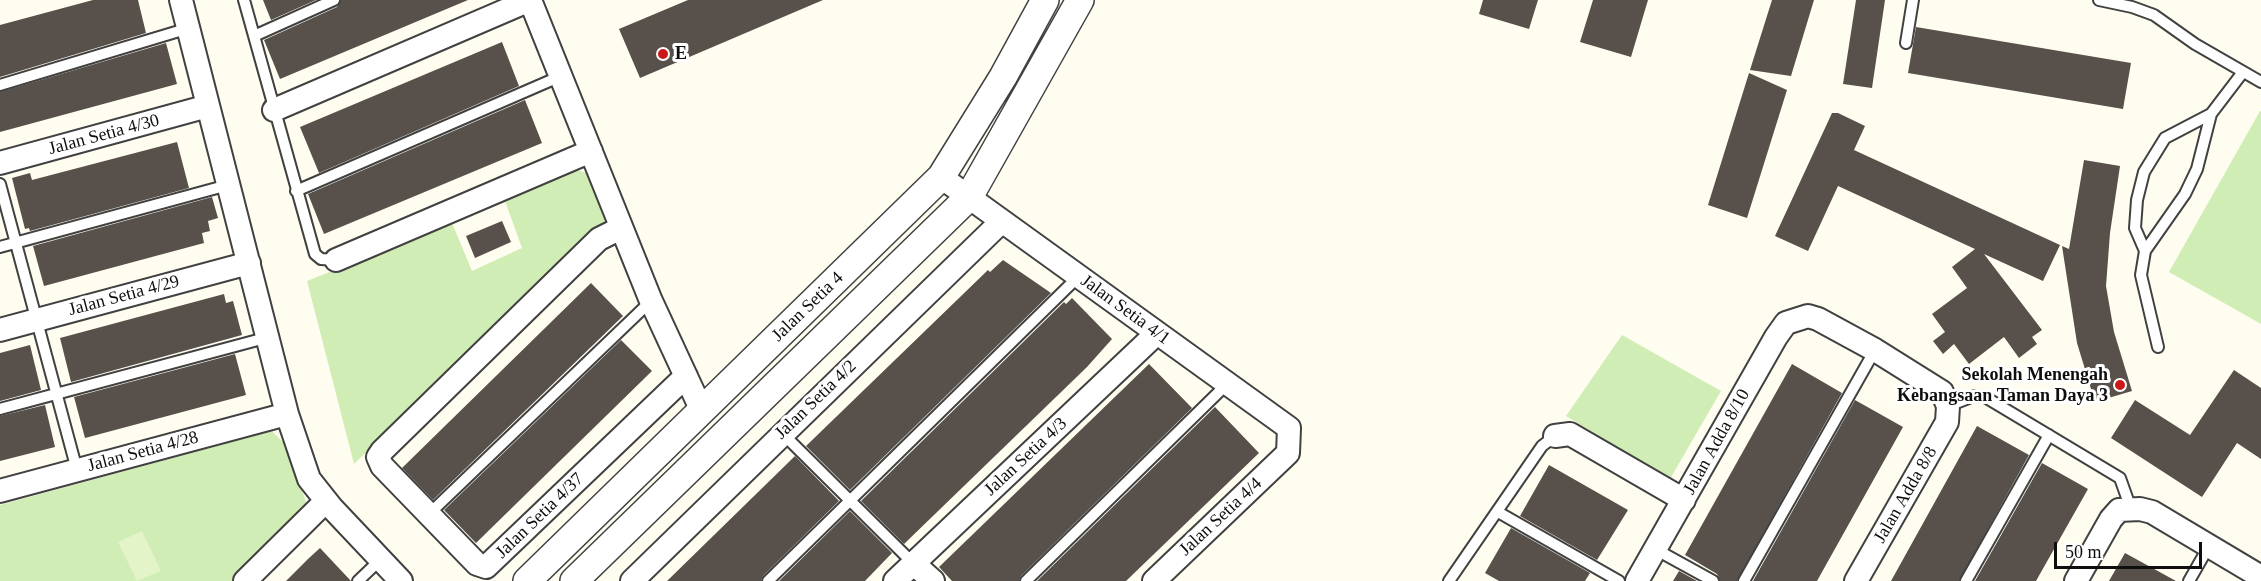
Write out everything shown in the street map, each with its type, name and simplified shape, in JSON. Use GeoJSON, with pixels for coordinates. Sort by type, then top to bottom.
{"type":"FeatureCollection","features":[{"type":"Feature","properties":{"kind":"street"},"geometry":{"type":"LineString","coordinates":[[181,0],[287,414],[309,479],[326,501],[400,581]]}},
{"type":"Feature","properties":{"kind":"street"},"geometry":{"type":"LineString","coordinates":[[274,110],[530,0],[651,301],[702,411]]}},
{"type":"Feature","properties":{"kind":"street","name":"Jalan Setia 4"},"geometry":{"type":"LineString","coordinates":[[527,581],[941,177],[1003,77],[1045,0]]}},
{"type":"Feature","properties":{"kind":"street","name":"Jalan Setia 4"},"geometry":{"type":"LineString","coordinates":[[573,581],[969,197],[1080,0]]}},
{"type":"Feature","properties":{"kind":"street","name":"Jalan Setia 4/30"},"geometry":{"type":"LineString","coordinates":[[0,163],[208,106]]}},
{"type":"Feature","properties":{"kind":"street"},"geometry":{"type":"LineString","coordinates":[[336,260],[591,152]]}},
{"type":"Feature","properties":{"kind":"street","name":"Jalan Setia 4/1"},"geometry":{"type":"LineString","coordinates":[[941,177],[1289,428],[1288,453]]}},
{"type":"Feature","properties":{"kind":"street","name":"Jalan Setia 4/2"},"geometry":{"type":"LineString","coordinates":[[632,581],[782,432],[1002,221]]}},
{"type":"Feature","properties":{"kind":"street","name":"Jalan Setia 4/37"},"geometry":{"type":"LineString","coordinates":[[621,228],[599,239],[378,457],[382,466],[477,564],[486,567],[686,376]]}},
{"type":"Feature","properties":{"kind":"street","name":"Jalan Setia 4/29"},"geometry":{"type":"LineString","coordinates":[[0,330],[249,262]]}},
{"type":"Feature","properties":{"kind":"street","name":"Jalan Adda 8/10"},"geometry":{"type":"LineString","coordinates":[[1637,581],[1786,323],[1808,316],[1818,319],[1875,350]]}},
{"type":"Feature","properties":{"kind":"street","name":"Jalan Setia 4/3"},"geometry":{"type":"LineString","coordinates":[[895,581],[1157,333]]}},
{"type":"Feature","properties":{"kind":"street"},"geometry":{"type":"LineString","coordinates":[[1875,350],[1942,392],[1948,406]]}},
{"type":"Feature","properties":{"kind":"street","name":"Jalan Adda 8/8"},"geometry":{"type":"LineString","coordinates":[[1856,581],[1947,422],[1948,406]]}},
{"type":"Feature","properties":{"kind":"street","name":"Jalan Setia 4/28"},"geometry":{"type":"LineString","coordinates":[[0,491],[287,414]]}},
{"type":"Feature","properties":{"kind":"street"},"geometry":{"type":"LineString","coordinates":[[1555,436],[1569,434],[1684,500]]}},
{"type":"Feature","properties":{"kind":"street","name":"Jalan Setia 4/4"},"geometry":{"type":"LineString","coordinates":[[1154,581],[1288,453]]}},
{"type":"Feature","properties":{"kind":"street"},"geometry":{"type":"LineString","coordinates":[[245,581],[326,501]]}},
{"type":"Feature","properties":{"kind":"street"},"geometry":{"type":"LineString","coordinates":[[2076,581],[2111,519],[2120,510],[2131,509],[2152,512],[2261,577]]}},
{"type":"Feature","properties":{"kind":"street"},"geometry":{"type":"LineString","coordinates":[[913,563],[933,581]]}},
{"type":"Feature","properties":{"kind":"lane"},"geometry":{"type":"LineString","coordinates":[[244,0],[315,254],[321,259],[336,260]]}},
{"type":"Feature","properties":{"kind":"lane"},"geometry":{"type":"LineString","coordinates":[[254,36],[334,0]]}},
{"type":"Feature","properties":{"kind":"lane"},"geometry":{"type":"LineString","coordinates":[[1906,43],[1913,0]]}},
{"type":"Feature","properties":{"kind":"lane"},"geometry":{"type":"LineString","coordinates":[[2099,0],[2132,7],[2154,15],[2261,82]]}},
{"type":"Feature","properties":{"kind":"lane"},"geometry":{"type":"LineString","coordinates":[[0,85],[189,28]]}},
{"type":"Feature","properties":{"kind":"lane"},"geometry":{"type":"LineString","coordinates":[[2158,347],[2141,275],[2145,250],[2184,195],[2197,169],[2211,114],[2242,72]]}},
{"type":"Feature","properties":{"kind":"lane"},"geometry":{"type":"LineString","coordinates":[[296,191],[561,76]]}},
{"type":"Feature","properties":{"kind":"lane"},"geometry":{"type":"LineString","coordinates":[[2145,250],[2135,228],[2137,200],[2144,172],[2165,138],[2211,114]]}},
{"type":"Feature","properties":{"kind":"lane"},"geometry":{"type":"LineString","coordinates":[[0,184],[77,470]]}},
{"type":"Feature","properties":{"kind":"lane"},"geometry":{"type":"LineString","coordinates":[[0,247],[228,185]]}},
{"type":"Feature","properties":{"kind":"lane"},"geometry":{"type":"LineString","coordinates":[[768,581],[850,498],[1079,276]]}},
{"type":"Feature","properties":{"kind":"lane"},"geometry":{"type":"LineString","coordinates":[[429,514],[651,301]]}},
{"type":"Feature","properties":{"kind":"lane"},"geometry":{"type":"LineString","coordinates":[[0,409],[269,337]]}},
{"type":"Feature","properties":{"kind":"lane"},"geometry":{"type":"LineString","coordinates":[[1744,581],[1875,350]]}},
{"type":"Feature","properties":{"kind":"lane"},"geometry":{"type":"LineString","coordinates":[[1026,581],[1227,384]]}},
{"type":"Feature","properties":{"kind":"lane"},"geometry":{"type":"LineString","coordinates":[[1948,406],[1974,396],[1984,397],[2120,478],[2131,509]]}},
{"type":"Feature","properties":{"kind":"lane"},"geometry":{"type":"LineString","coordinates":[[782,432],[913,563]]}},
{"type":"Feature","properties":{"kind":"lane"},"geometry":{"type":"LineString","coordinates":[[1966,581],[2049,435]]}},
{"type":"Feature","properties":{"kind":"lane"},"geometry":{"type":"LineString","coordinates":[[1449,581],[1542,446],[1555,436]]}},
{"type":"Feature","properties":{"kind":"lane"},"geometry":{"type":"LineString","coordinates":[[1498,512],[1619,581]]}},
{"type":"Feature","properties":{"kind":"lane"},"geometry":{"type":"LineString","coordinates":[[2189,581],[2209,546]]}},
{"type":"Feature","properties":{"kind":"lane"},"geometry":{"type":"LineString","coordinates":[[1655,549],[1713,581]]}},
{"type":"Feature","properties":{"kind":"lane"},"geometry":{"type":"LineString","coordinates":[[358,581],[381,560]]}},
{"type":"Feature","properties":{"kind":"green space"},"geometry":{"type":"Polygon","coordinates":[[[2261,111],[2261,324],[2169,272],[2261,111]]]}},
{"type":"Feature","properties":{"kind":"green space"},"geometry":{"type":"Polygon","coordinates":[[[573,169],[591,174],[606,214],[604,222],[354,464],[307,281],[452,223],[472,271],[522,248],[505,201],[573,169]]]}},
{"type":"Feature","properties":{"kind":"green space"},"geometry":{"type":"Polygon","coordinates":[[[1622,335],[1721,391],[1670,479],[1566,416],[1622,335]]]}},
{"type":"Feature","properties":{"kind":"green space"},"geometry":{"type":"Polygon","coordinates":[[[272,431],[287,446],[306,502],[302,514],[234,581],[0,581],[0,505],[272,431]]]}},
{"type":"Feature","properties":{"kind":"green space"},"geometry":{"type":"Polygon","coordinates":[[[142,531],[161,571],[137,581],[118,542],[142,531]]]}},
{"type":"Feature","properties":{"kind":"building"},"geometry":{"type":"Polygon","coordinates":[[[93,0],[138,0],[146,33],[0,77],[0,25],[93,0]]]}},
{"type":"Feature","properties":{"kind":"building"},"geometry":{"type":"Polygon","coordinates":[[[263,0],[316,0],[271,20],[263,0]]]}},
{"type":"Feature","properties":{"kind":"building"},"geometry":{"type":"Polygon","coordinates":[[[341,0],[468,0],[280,79],[264,40],[337,7],[341,0]]]}},
{"type":"Feature","properties":{"kind":"building","name":"E"},"geometry":{"type":"Polygon","coordinates":[[[688,0],[823,0],[640,78],[619,29],[688,0]]]}},
{"type":"Feature","properties":{"kind":"building"},"geometry":{"type":"Polygon","coordinates":[[[1483,0],[1538,0],[1529,29],[1479,14],[1483,0]]]}},
{"type":"Feature","properties":{"kind":"building"},"geometry":{"type":"Polygon","coordinates":[[[1593,0],[1648,0],[1631,57],[1580,42],[1593,0]]]}},
{"type":"Feature","properties":{"kind":"building"},"geometry":{"type":"Polygon","coordinates":[[[1772,0],[1814,0],[1791,76],[1750,70],[1772,0]]]}},
{"type":"Feature","properties":{"kind":"building"},"geometry":{"type":"Polygon","coordinates":[[[1856,0],[1885,0],[1872,88],[1843,84],[1856,0]]]}},
{"type":"Feature","properties":{"kind":"building"},"geometry":{"type":"Polygon","coordinates":[[[1916,27],[2131,63],[2123,109],[1908,73],[1916,27]]]}},
{"type":"Feature","properties":{"kind":"building"},"geometry":{"type":"Polygon","coordinates":[[[502,42],[519,86],[319,173],[300,127],[502,42]]]}},
{"type":"Feature","properties":{"kind":"building"},"geometry":{"type":"Polygon","coordinates":[[[166,43],[177,84],[0,132],[0,92],[166,43]]]}},
{"type":"Feature","properties":{"kind":"building"},"geometry":{"type":"Polygon","coordinates":[[[1749,73],[1787,90],[1747,218],[1708,205],[1749,73]]]}},
{"type":"Feature","properties":{"kind":"building"},"geometry":{"type":"Polygon","coordinates":[[[525,100],[542,143],[324,234],[308,194],[525,100]]]}},
{"type":"Feature","properties":{"kind":"building"},"geometry":{"type":"Polygon","coordinates":[[[1832,113],[1838,113],[1865,126],[1854,150],[2060,245],[2043,281],[1984,254],[2042,330],[2032,337],[2037,344],[2019,358],[2004,337],[1969,364],[1954,344],[1943,354],[1933,341],[1945,332],[1932,314],[1967,288],[1952,267],[1975,249],[1838,186],[1808,251],[1775,236],[1832,113]]]}},
{"type":"Feature","properties":{"kind":"building"},"geometry":{"type":"Polygon","coordinates":[[[177,142],[189,188],[30,231],[29,228],[25,229],[12,178],[30,173],[32,180],[177,142]]]}},
{"type":"Feature","properties":{"kind":"building"},"geometry":{"type":"Polygon","coordinates":[[[2084,160],[2120,166],[2110,233],[2106,286],[2114,332],[2132,391],[2095,402],[2077,343],[2062,246],[2069,249],[2084,160]]]}},
{"type":"Feature","properties":{"kind":"building"},"geometry":{"type":"Polygon","coordinates":[[[212,197],[218,218],[208,221],[210,231],[202,233],[204,243],[44,286],[33,246],[212,197]]]}},
{"type":"Feature","properties":{"kind":"building"},"geometry":{"type":"Polygon","coordinates":[[[502,221],[511,242],[475,258],[466,236],[502,221]]]}},
{"type":"Feature","properties":{"kind":"building"},"geometry":{"type":"Polygon","coordinates":[[[1003,260],[1051,293],[850,490],[806,446],[988,270],[990,272],[1003,260]]]}},
{"type":"Feature","properties":{"kind":"building"},"geometry":{"type":"Polygon","coordinates":[[[591,283],[623,316],[433,500],[402,468],[591,283]]]}},
{"type":"Feature","properties":{"kind":"building"},"geometry":{"type":"Polygon","coordinates":[[[224,294],[226,303],[233,301],[242,335],[71,382],[60,338],[224,294]]]}},
{"type":"Feature","properties":{"kind":"building"},"geometry":{"type":"Polygon","coordinates":[[[1072,298],[1112,339],[1087,367],[904,544],[861,501],[1064,302],[1066,304],[1072,298]]]}},
{"type":"Feature","properties":{"kind":"building"},"geometry":{"type":"Polygon","coordinates":[[[621,340],[652,371],[476,543],[444,510],[621,340]]]}},
{"type":"Feature","properties":{"kind":"building"},"geometry":{"type":"Polygon","coordinates":[[[30,345],[41,390],[0,401],[0,353],[30,345]]]}},
{"type":"Feature","properties":{"kind":"building"},"geometry":{"type":"Polygon","coordinates":[[[235,354],[246,395],[85,438],[74,397],[235,354]]]}},
{"type":"Feature","properties":{"kind":"building"},"geometry":{"type":"Polygon","coordinates":[[[1149,364],[1192,408],[1021,576],[1019,581],[952,581],[939,567],[1149,364]]]}},
{"type":"Feature","properties":{"kind":"building"},"geometry":{"type":"Polygon","coordinates":[[[1792,364],[1842,393],[1737,581],[1720,581],[1717,574],[1685,555],[1792,364]]]}},
{"type":"Feature","properties":{"kind":"building"},"geometry":{"type":"Polygon","coordinates":[[[2234,370],[2261,388],[2261,459],[2237,443],[2202,497],[2111,438],[2135,400],[2190,435],[2234,370]]]}},
{"type":"Feature","properties":{"kind":"building"},"geometry":{"type":"Polygon","coordinates":[[[1855,400],[1903,427],[1817,581],[1753,581],[1855,400]]]}},
{"type":"Feature","properties":{"kind":"building"},"geometry":{"type":"Polygon","coordinates":[[[45,405],[55,447],[0,461],[0,416],[45,405]]]}},
{"type":"Feature","properties":{"kind":"building"},"geometry":{"type":"Polygon","coordinates":[[[1215,407],[1259,453],[1126,581],[1037,581],[1215,407]]]}},
{"type":"Feature","properties":{"kind":"building"},"geometry":{"type":"Polygon","coordinates":[[[1977,426],[2029,455],[1959,581],[1891,581],[1977,426]]]}},
{"type":"Feature","properties":{"kind":"building"},"geometry":{"type":"Polygon","coordinates":[[[795,456],[839,501],[763,576],[761,581],[667,581],[795,456]]]}},
{"type":"Feature","properties":{"kind":"building"},"geometry":{"type":"Polygon","coordinates":[[[2042,463],[2088,489],[2036,581],[1975,581],[2042,463]]]}},
{"type":"Feature","properties":{"kind":"building"},"geometry":{"type":"Polygon","coordinates":[[[1549,465],[1628,510],[1597,560],[1520,516],[1549,465]]]}},
{"type":"Feature","properties":{"kind":"building"},"geometry":{"type":"Polygon","coordinates":[[[850,511],[892,553],[865,581],[779,581],[850,511]]]}},
{"type":"Feature","properties":{"kind":"building"},"geometry":{"type":"Polygon","coordinates":[[[1511,528],[1590,573],[1585,581],[1499,581],[1485,573],[1511,528]]]}},
{"type":"Feature","properties":{"kind":"building"},"geometry":{"type":"Polygon","coordinates":[[[320,548],[351,581],[286,581],[308,559],[320,548]]]}},
{"type":"Feature","properties":{"kind":"building"},"geometry":{"type":"Polygon","coordinates":[[[2125,553],[2176,581],[2109,581],[2125,553]]]}},
{"type":"Feature","properties":{"kind":"building"},"geometry":{"type":"Polygon","coordinates":[[[1679,571],[1697,581],[1673,581],[1679,571]]]}},
{"type":"Feature","properties":{"kind":"place","name":"E"},"geometry":{"type":"Point","coordinates":[663,54]}},
{"type":"Feature","properties":{"kind":"place","name":"Sekolah Menengah Kebangsaan Taman Daya 3"},"geometry":{"type":"Point","coordinates":[2120,385]}}]}
